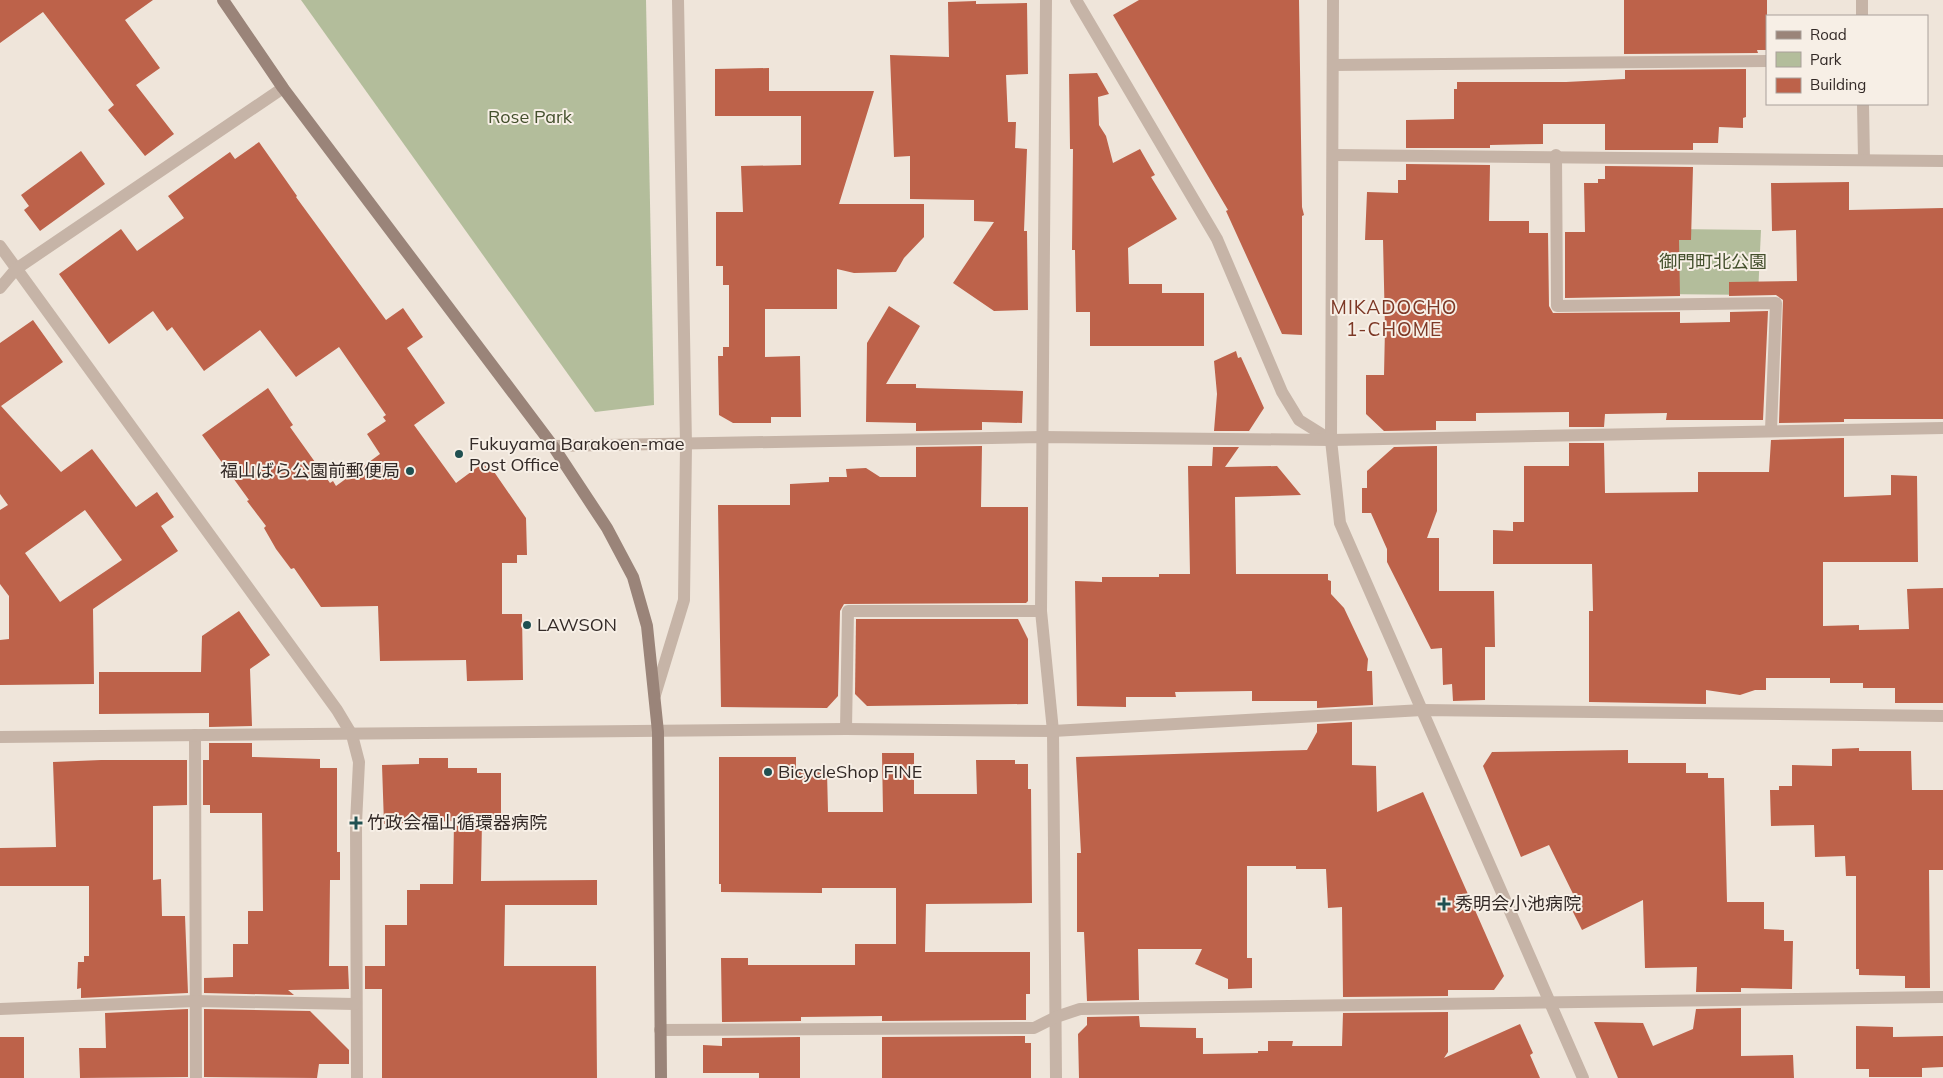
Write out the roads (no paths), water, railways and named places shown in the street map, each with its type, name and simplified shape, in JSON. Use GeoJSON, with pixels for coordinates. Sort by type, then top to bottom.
{"type":"FeatureCollection","features":[{"type":"Feature","properties":{"kind":"street"},"geometry":{"type":"LineString","coordinates":[[224,0],[283,88],[553,446],[607,528],[633,578],[646,626],[658,732],[661,1078]]}},
{"type":"Feature","properties":{"kind":"street"},"geometry":{"type":"LineString","coordinates":[[655,695],[684,600],[686,445],[678,0]]}},
{"type":"Feature","properties":{"kind":"street"},"geometry":{"type":"LineString","coordinates":[[1046,0],[1041,612],[1054,731],[1056,1078]]}},
{"type":"Feature","properties":{"kind":"street"},"geometry":{"type":"LineString","coordinates":[[1076,0],[1217,239],[1282,392],[1298,420],[1331,440]]}},
{"type":"Feature","properties":{"kind":"street"},"geometry":{"type":"LineString","coordinates":[[1333,0],[1331,440],[1340,523],[1583,1078]]}},
{"type":"Feature","properties":{"kind":"street"},"geometry":{"type":"LineString","coordinates":[[1862,0],[1862,15]]}},
{"type":"Feature","properties":{"kind":"street"},"geometry":{"type":"LineString","coordinates":[[1334,65],[1766,61]]}},
{"type":"Feature","properties":{"kind":"street"},"geometry":{"type":"LineString","coordinates":[[0,288],[16,269],[283,88]]}},
{"type":"Feature","properties":{"kind":"street"},"geometry":{"type":"LineString","coordinates":[[1863,105],[1864,160]]}},
{"type":"Feature","properties":{"kind":"street"},"geometry":{"type":"LineString","coordinates":[[1333,155],[1556,155],[1943,161]]}},
{"type":"Feature","properties":{"kind":"street"},"geometry":{"type":"LineString","coordinates":[[1556,155],[1557,306],[1776,303],[1771,430]]}},
{"type":"Feature","properties":{"kind":"street"},"geometry":{"type":"LineString","coordinates":[[0,246],[331,702],[352,735],[359,762],[356,823],[355,1004],[357,1078]]}},
{"type":"Feature","properties":{"kind":"street"},"geometry":{"type":"LineString","coordinates":[[553,446],[1042,437],[1331,440],[1943,428]]}},
{"type":"Feature","properties":{"kind":"street"},"geometry":{"type":"LineString","coordinates":[[846,729],[848,611],[1041,612]]}},
{"type":"Feature","properties":{"kind":"street"},"geometry":{"type":"LineString","coordinates":[[0,737],[846,729],[1054,731],[1422,710],[1943,716]]}},
{"type":"Feature","properties":{"kind":"street"},"geometry":{"type":"LineString","coordinates":[[195,735],[196,1078]]}},
{"type":"Feature","properties":{"kind":"street"},"geometry":{"type":"LineString","coordinates":[[660,1030],[1034,1028],[1056,1017],[1080,1009],[1943,997]]}},
{"type":"Feature","properties":{"kind":"street"},"geometry":{"type":"LineString","coordinates":[[0,1009],[195,1001],[355,1004]]}},
{"type":"Feature","properties":{"kind":"place","name":"Fukuyama Barakoen-mae Post Office"},"geometry":{"type":"Point","coordinates":[459,454]}},
{"type":"Feature","properties":{"kind":"place","name":"福山ばら公園前郵便局"},"geometry":{"type":"Point","coordinates":[410,471]}},
{"type":"Feature","properties":{"kind":"place","name":"LAWSON"},"geometry":{"type":"Point","coordinates":[527,625]}},
{"type":"Feature","properties":{"kind":"place","name":"BicycleShop FINE"},"geometry":{"type":"Point","coordinates":[768,772]}},
{"type":"Feature","properties":{"kind":"place","name":"竹政会福山循環器病院"},"geometry":{"type":"Point","coordinates":[356,823]}},
{"type":"Feature","properties":{"kind":"place","name":"秀明会小池病院"},"geometry":{"type":"Point","coordinates":[1444,904]}},
{"type":"Feature","properties":{"kind":"district","name":"MIKADOCHO 1-CHOME"},"geometry":{"type":"Point","coordinates":[1394,318]}},
{"type":"Feature","properties":{"kind":"park label","name":"Rose Park"},"geometry":{"type":"Point","coordinates":[530,117]}},
{"type":"Feature","properties":{"kind":"park label","name":"御門町北公園"},"geometry":{"type":"Point","coordinates":[1713,262]}}]}
